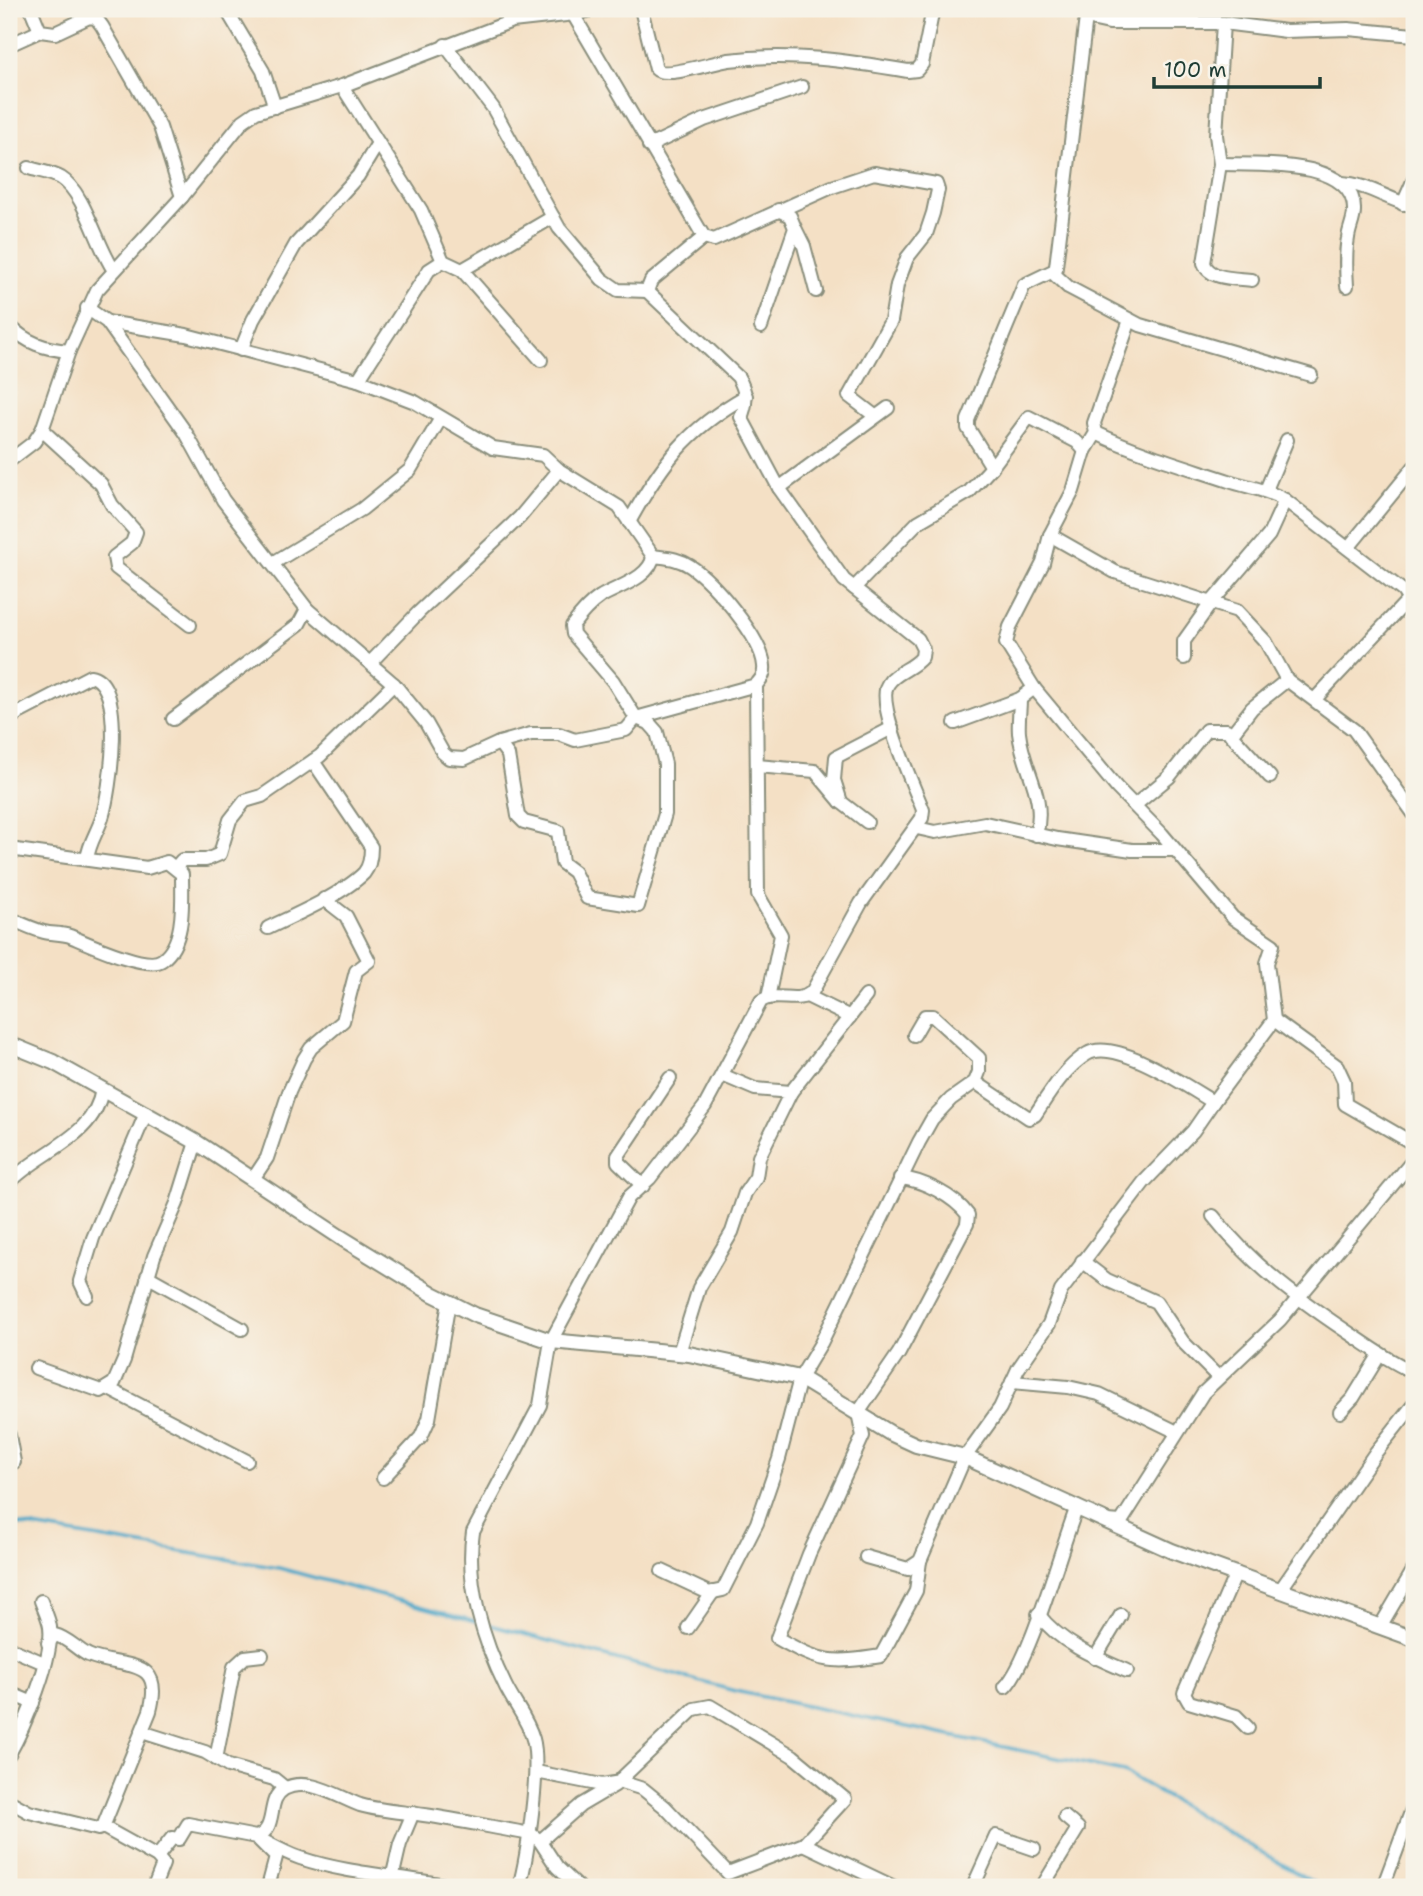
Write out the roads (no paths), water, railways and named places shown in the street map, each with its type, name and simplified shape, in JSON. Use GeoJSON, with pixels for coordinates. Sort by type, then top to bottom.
{"type":"FeatureCollection","features":[{"type":"Feature","properties":{"kind":"street"},"geometry":{"type":"LineString","coordinates":[[31,9],[40,31]]}},
{"type":"Feature","properties":{"kind":"street"},"geometry":{"type":"LineString","coordinates":[[226,9],[263,71],[275,107]]}},
{"type":"Feature","properties":{"kind":"street"},"geometry":{"type":"LineString","coordinates":[[9,461],[34,442],[42,430],[87,308],[113,269],[182,197],[243,121],[256,112],[342,86],[512,21],[595,9]]}},
{"type":"Feature","properties":{"kind":"street"},"geometry":{"type":"LineString","coordinates":[[641,9],[656,69],[666,74],[729,60],[780,56],[839,59],[908,72],[916,70],[922,64],[933,9]]}},
{"type":"Feature","properties":{"kind":"street"},"geometry":{"type":"LineString","coordinates":[[572,12],[704,237],[714,240],[778,210],[874,173],[885,172],[937,186],[926,234],[907,258],[897,285],[891,321],[849,396],[875,416]]}},
{"type":"Feature","properties":{"kind":"street"},"geometry":{"type":"LineString","coordinates":[[9,45],[40,31],[55,33],[95,13],[160,127],[182,197]]}},
{"type":"Feature","properties":{"kind":"street"},"geometry":{"type":"LineString","coordinates":[[1053,271],[1087,14],[1109,23],[1223,23],[1286,31],[1348,29],[1414,35]]}},
{"type":"Feature","properties":{"kind":"street"},"geometry":{"type":"LineString","coordinates":[[1223,23],[1216,135],[1220,164],[1204,254],[1205,268],[1214,275],[1252,280]]}},
{"type":"Feature","properties":{"kind":"street"},"geometry":{"type":"LineString","coordinates":[[445,45],[493,108],[553,216],[602,279],[618,290],[647,291],[738,377],[746,396],[741,417],[779,488],[836,569],[854,588],[918,639],[923,649],[918,663],[886,687],[884,697],[892,728],[923,810],[918,828],[860,903],[832,951],[825,972],[807,996]]}},
{"type":"Feature","properties":{"kind":"street"},"geometry":{"type":"LineString","coordinates":[[342,86],[421,210],[443,261],[462,270],[541,360]]}},
{"type":"Feature","properties":{"kind":"street"},"geometry":{"type":"LineString","coordinates":[[649,146],[704,120],[802,87]]}},
{"type":"Feature","properties":{"kind":"street"},"geometry":{"type":"LineString","coordinates":[[241,350],[253,320],[296,244],[358,176],[378,143]]}},
{"type":"Feature","properties":{"kind":"street"},"geometry":{"type":"LineString","coordinates":[[1220,164],[1301,166],[1342,183],[1365,186],[1409,205],[1414,179]]}},
{"type":"Feature","properties":{"kind":"street"},"geometry":{"type":"LineString","coordinates":[[29,168],[60,178],[76,194],[100,250],[113,269]]}},
{"type":"Feature","properties":{"kind":"street"},"geometry":{"type":"LineString","coordinates":[[1342,183],[1352,193],[1354,213],[1346,253],[1347,286]]}},
{"type":"Feature","properties":{"kind":"street"},"geometry":{"type":"LineString","coordinates":[[778,210],[790,216],[804,246],[816,291]]}},
{"type":"Feature","properties":{"kind":"street"},"geometry":{"type":"LineString","coordinates":[[462,270],[553,216]]}},
{"type":"Feature","properties":{"kind":"street"},"geometry":{"type":"LineString","coordinates":[[761,327],[795,228]]}},
{"type":"Feature","properties":{"kind":"street"},"geometry":{"type":"LineString","coordinates":[[647,291],[651,281],[704,237]]}},
{"type":"Feature","properties":{"kind":"street"},"geometry":{"type":"LineString","coordinates":[[358,380],[429,270],[443,261]]}},
{"type":"Feature","properties":{"kind":"street"},"geometry":{"type":"LineString","coordinates":[[1053,271],[1068,287],[1130,320],[1311,374]]}},
{"type":"Feature","properties":{"kind":"street"},"geometry":{"type":"LineString","coordinates":[[992,467],[968,428],[968,420],[1024,285],[1053,271]]}},
{"type":"Feature","properties":{"kind":"street"},"geometry":{"type":"LineString","coordinates":[[87,308],[107,322],[186,433],[223,500],[307,609],[394,684],[426,723],[443,753],[449,758],[464,759],[499,743],[531,734],[559,734],[575,740],[626,730],[636,719],[756,685],[764,676],[761,651],[727,603],[705,577],[688,564],[676,558],[653,556]]}},
{"type":"Feature","properties":{"kind":"street"},"geometry":{"type":"LineString","coordinates":[[900,1178],[915,1179],[962,1207],[968,1215],[967,1224],[899,1353],[858,1413],[863,1436],[809,1554],[777,1638],[812,1658],[846,1661],[881,1656],[892,1630],[908,1610],[916,1591],[920,1562],[965,1457],[1000,1408],[1012,1382],[1049,1324],[1061,1291],[1144,1182],[1193,1131],[1274,1020],[1267,963],[1273,945],[1233,918],[1135,805],[1117,788],[1034,688],[1006,643],[1015,616],[1043,563],[1050,535],[1073,491],[1085,451],[1096,433],[1094,423],[1130,320]]}},
{"type":"Feature","properties":{"kind":"street"},"geometry":{"type":"LineString","coordinates":[[107,322],[186,335],[358,380],[415,402],[493,449],[543,455],[559,470],[619,507],[653,556],[652,564],[636,578],[600,597],[572,626],[573,634],[613,681],[636,719],[649,723],[657,732],[665,764],[665,814],[645,874],[642,899],[638,906],[631,908],[587,898],[574,872],[562,863],[558,831],[521,820],[508,755],[499,743]]}},
{"type":"Feature","properties":{"kind":"street"},"geometry":{"type":"LineString","coordinates":[[9,326],[21,338],[48,350],[69,351]]}},
{"type":"Feature","properties":{"kind":"street"},"geometry":{"type":"LineString","coordinates":[[629,522],[660,468],[680,446],[718,412],[746,396]]}},
{"type":"Feature","properties":{"kind":"street"},"geometry":{"type":"LineString","coordinates":[[779,488],[888,408]]}},
{"type":"Feature","properties":{"kind":"street"},"geometry":{"type":"LineString","coordinates":[[854,588],[918,522],[969,492],[992,467],[1029,417],[1077,442],[1085,451]]}},
{"type":"Feature","properties":{"kind":"street"},"geometry":{"type":"LineString","coordinates":[[273,563],[362,509],[410,470],[441,418]]}},
{"type":"Feature","properties":{"kind":"street"},"geometry":{"type":"LineString","coordinates":[[42,430],[102,484],[112,505],[136,532],[132,543],[114,557],[117,568],[190,625]]}},
{"type":"Feature","properties":{"kind":"street"},"geometry":{"type":"LineString","coordinates":[[1096,433],[1125,446],[1233,482],[1266,490],[1285,500],[1403,591],[1411,604],[1315,699]]}},
{"type":"Feature","properties":{"kind":"street"},"geometry":{"type":"LineString","coordinates":[[1266,490],[1287,440]]}},
{"type":"Feature","properties":{"kind":"street"},"geometry":{"type":"LineString","coordinates":[[1348,548],[1414,467]]}},
{"type":"Feature","properties":{"kind":"street"},"geometry":{"type":"LineString","coordinates":[[371,662],[419,611],[520,517],[559,470]]}},
{"type":"Feature","properties":{"kind":"street"},"geometry":{"type":"LineString","coordinates":[[1184,658],[1184,641],[1211,603],[1269,535],[1285,500]]}},
{"type":"Feature","properties":{"kind":"street"},"geometry":{"type":"LineString","coordinates":[[1050,535],[1115,572],[1237,611],[1266,642],[1287,680],[1354,730],[1414,814]]}},
{"type":"Feature","properties":{"kind":"street"},"geometry":{"type":"LineString","coordinates":[[173,719],[299,624],[307,609]]}},
{"type":"Feature","properties":{"kind":"street"},"geometry":{"type":"LineString","coordinates":[[9,718],[90,676],[98,677],[106,685],[114,733],[102,819],[89,842],[87,859]]}},
{"type":"Feature","properties":{"kind":"street"},"geometry":{"type":"LineString","coordinates":[[1231,735],[1252,708],[1287,680]]}},
{"type":"Feature","properties":{"kind":"street"},"geometry":{"type":"LineString","coordinates":[[176,867],[182,860],[206,860],[220,854],[230,820],[245,801],[262,796],[313,761],[394,684]]}},
{"type":"Feature","properties":{"kind":"street"},"geometry":{"type":"LineString","coordinates":[[756,685],[758,894],[781,935],[768,998]]}},
{"type":"Feature","properties":{"kind":"street"},"geometry":{"type":"LineString","coordinates":[[955,723],[1020,699],[1034,688]]}},
{"type":"Feature","properties":{"kind":"street"},"geometry":{"type":"LineString","coordinates":[[1020,699],[1019,734],[1037,788],[1041,816],[1036,835]]}},
{"type":"Feature","properties":{"kind":"street"},"geometry":{"type":"LineString","coordinates":[[841,802],[834,780],[836,757],[892,728]]}},
{"type":"Feature","properties":{"kind":"street"},"geometry":{"type":"LineString","coordinates":[[1135,805],[1170,777],[1206,730],[1216,728],[1231,735],[1270,777]]}},
{"type":"Feature","properties":{"kind":"street"},"geometry":{"type":"LineString","coordinates":[[268,928],[324,899],[365,872],[371,858],[371,847],[313,761]]}},
{"type":"Feature","properties":{"kind":"street"},"geometry":{"type":"LineString","coordinates":[[757,766],[815,771],[841,802],[867,822]]}},
{"type":"Feature","properties":{"kind":"street"},"geometry":{"type":"LineString","coordinates":[[918,828],[935,832],[985,823],[1036,835],[1132,850],[1175,850]]}},
{"type":"Feature","properties":{"kind":"street"},"geometry":{"type":"LineString","coordinates":[[9,849],[147,867],[167,862],[182,874],[182,914],[174,945],[163,960],[155,963],[128,958],[67,934],[44,932],[9,918]]}},
{"type":"Feature","properties":{"kind":"street"},"geometry":{"type":"LineString","coordinates":[[253,1179],[267,1158],[289,1092],[304,1059],[312,1048],[343,1021],[356,971],[369,961],[346,916],[324,899]]}},
{"type":"Feature","properties":{"kind":"street"},"geometry":{"type":"LineString","coordinates":[[519,1887],[535,1837],[534,1740],[488,1644],[470,1555],[473,1532],[484,1507],[524,1440],[540,1405],[551,1341],[629,1197],[643,1186],[681,1141],[719,1085],[761,1001],[768,998],[807,996],[850,1017]]}},
{"type":"Feature","properties":{"kind":"street"},"geometry":{"type":"LineString","coordinates":[[679,1353],[699,1289],[732,1232],[745,1193],[756,1177],[759,1157],[791,1092],[866,996]]}},
{"type":"Feature","properties":{"kind":"street"},"geometry":{"type":"LineString","coordinates":[[662,1571],[694,1587],[713,1592],[723,1590],[757,1523],[779,1459],[800,1378],[821,1343],[900,1178],[932,1119],[951,1099],[975,1082],[979,1072],[979,1058],[933,1016],[925,1016],[914,1035]]}},
{"type":"Feature","properties":{"kind":"street"},"geometry":{"type":"LineString","coordinates":[[1274,1020],[1337,1066],[1344,1081],[1345,1104],[1414,1144]]}},
{"type":"Feature","properties":{"kind":"street"},"geometry":{"type":"LineString","coordinates":[[9,1044],[54,1062],[196,1142],[340,1237],[475,1315],[551,1341],[679,1353],[750,1364],[800,1378],[916,1445],[965,1457],[1172,1551],[1414,1639]]}},
{"type":"Feature","properties":{"kind":"street"},"geometry":{"type":"LineString","coordinates":[[975,1082],[1028,1118],[1035,1115],[1074,1064],[1088,1053],[1099,1049],[1149,1065],[1213,1102]]}},
{"type":"Feature","properties":{"kind":"street"},"geometry":{"type":"LineString","coordinates":[[722,1075],[755,1089],[791,1092]]}},
{"type":"Feature","properties":{"kind":"street"},"geometry":{"type":"LineString","coordinates":[[643,1186],[618,1162],[618,1156],[670,1078]]}},
{"type":"Feature","properties":{"kind":"street"},"geometry":{"type":"LineString","coordinates":[[9,1183],[23,1168],[88,1124],[99,1108],[102,1089]]}},
{"type":"Feature","properties":{"kind":"street"},"geometry":{"type":"LineString","coordinates":[[87,1296],[80,1281],[83,1270],[146,1113]]}},
{"type":"Feature","properties":{"kind":"street"},"geometry":{"type":"LineString","coordinates":[[36,1368],[82,1387],[101,1391],[114,1382],[124,1360],[147,1276],[177,1203],[196,1142]]}},
{"type":"Feature","properties":{"kind":"street"},"geometry":{"type":"LineString","coordinates":[[1108,1521],[1121,1522],[1131,1511],[1177,1433],[1218,1377],[1270,1330],[1414,1159]]}},
{"type":"Feature","properties":{"kind":"street"},"geometry":{"type":"LineString","coordinates":[[1213,1216],[1251,1258],[1299,1297],[1380,1353],[1414,1372]]}},
{"type":"Feature","properties":{"kind":"street"},"geometry":{"type":"LineString","coordinates":[[1082,1261],[1107,1280],[1156,1302],[1183,1342],[1218,1377]]}},
{"type":"Feature","properties":{"kind":"street"},"geometry":{"type":"LineString","coordinates":[[147,1276],[242,1329]]}},
{"type":"Feature","properties":{"kind":"street"},"geometry":{"type":"LineString","coordinates":[[383,1478],[421,1437],[429,1419],[449,1302]]}},
{"type":"Feature","properties":{"kind":"street"},"geometry":{"type":"LineString","coordinates":[[1340,1412],[1359,1390],[1380,1353]]}},
{"type":"Feature","properties":{"kind":"street"},"geometry":{"type":"LineString","coordinates":[[1012,1382],[1068,1387],[1099,1394],[1177,1433]]}},
{"type":"Feature","properties":{"kind":"street"},"geometry":{"type":"LineString","coordinates":[[107,1388],[247,1461]]}},
{"type":"Feature","properties":{"kind":"street"},"geometry":{"type":"LineString","coordinates":[[1281,1589],[1376,1452],[1414,1404]]}},
{"type":"Feature","properties":{"kind":"street"},"geometry":{"type":"LineString","coordinates":[[9,1436],[14,1462]]}},
{"type":"Feature","properties":{"kind":"street"},"geometry":{"type":"LineString","coordinates":[[1005,1688],[1016,1673],[1077,1507]]}},
{"type":"Feature","properties":{"kind":"street"},"geometry":{"type":"LineString","coordinates":[[866,1557],[908,1569],[920,1562]]}},
{"type":"Feature","properties":{"kind":"street"},"geometry":{"type":"LineString","coordinates":[[1381,1625],[1414,1569]]}},
{"type":"Feature","properties":{"kind":"street"},"geometry":{"type":"LineString","coordinates":[[1236,1573],[1184,1693],[1189,1702],[1236,1716],[1248,1728]]}},
{"type":"Feature","properties":{"kind":"street"},"geometry":{"type":"LineString","coordinates":[[688,1628],[713,1592]]}},
{"type":"Feature","properties":{"kind":"street"},"geometry":{"type":"LineString","coordinates":[[9,1754],[27,1723],[44,1663],[51,1628],[41,1601]]}},
{"type":"Feature","properties":{"kind":"street"},"geometry":{"type":"LineString","coordinates":[[1038,1615],[1049,1629],[1095,1658],[1126,1671]]}},
{"type":"Feature","properties":{"kind":"street"},"geometry":{"type":"LineString","coordinates":[[1095,1658],[1121,1615]]}},
{"type":"Feature","properties":{"kind":"street"},"geometry":{"type":"LineString","coordinates":[[48,1643],[55,1635],[63,1637],[88,1655],[122,1662],[148,1673],[153,1680],[155,1694],[103,1827]]}},
{"type":"Feature","properties":{"kind":"street"},"geometry":{"type":"LineString","coordinates":[[9,1648],[44,1663]]}},
{"type":"Feature","properties":{"kind":"street"},"geometry":{"type":"LineString","coordinates":[[216,1759],[234,1667],[245,1657],[262,1656]]}},
{"type":"Feature","properties":{"kind":"street"},"geometry":{"type":"LineString","coordinates":[[9,1693],[33,1703]]}},
{"type":"Feature","properties":{"kind":"street"},"geometry":{"type":"LineString","coordinates":[[535,1837],[619,1783],[694,1709],[710,1706],[793,1756],[844,1795],[844,1802],[804,1844],[728,1873],[665,1807],[643,1789],[619,1783],[601,1784],[536,1772]]}},
{"type":"Feature","properties":{"kind":"street"},"geometry":{"type":"LineString","coordinates":[[142,1732],[205,1752],[228,1766],[274,1779],[285,1788],[311,1787],[335,1791],[362,1805],[535,1837],[557,1867],[578,1887]]}},
{"type":"Feature","properties":{"kind":"street"},"geometry":{"type":"LineString","coordinates":[[256,1838],[262,1835],[272,1822],[275,1801],[285,1788]]}},
{"type":"Feature","properties":{"kind":"street"},"geometry":{"type":"LineString","coordinates":[[9,1801],[44,1816],[98,1829],[103,1827],[157,1857],[163,1864],[154,1887]]}},
{"type":"Feature","properties":{"kind":"street"},"geometry":{"type":"LineString","coordinates":[[1383,1887],[1414,1804]]}},
{"type":"Feature","properties":{"kind":"street"},"geometry":{"type":"LineString","coordinates":[[391,1882],[403,1835],[413,1813]]}},
{"type":"Feature","properties":{"kind":"street"},"geometry":{"type":"LineString","coordinates":[[1042,1887],[1078,1828],[1065,1817]]}},
{"type":"Feature","properties":{"kind":"street"},"geometry":{"type":"LineString","coordinates":[[157,1857],[172,1838],[179,1839],[188,1825],[256,1838],[298,1858],[391,1882],[416,1878],[448,1887]]}},
{"type":"Feature","properties":{"kind":"street"},"geometry":{"type":"LineString","coordinates":[[973,1887],[990,1843],[996,1836],[1034,1849]]}},
{"type":"Feature","properties":{"kind":"street"},"geometry":{"type":"LineString","coordinates":[[256,1838],[276,1857],[268,1887]]}},
{"type":"Feature","properties":{"kind":"street"},"geometry":{"type":"LineString","coordinates":[[804,1844],[894,1887]]}},
{"type":"Feature","properties":{"kind":"waterway"},"geometry":{"type":"LineString","coordinates":[[9,1523],[279,1568],[479,1622]]}},
{"type":"Feature","properties":{"kind":"waterway"},"geometry":{"type":"LineString","coordinates":[[486,1624],[735,1691],[1124,1772],[1321,1887]]}}]}
